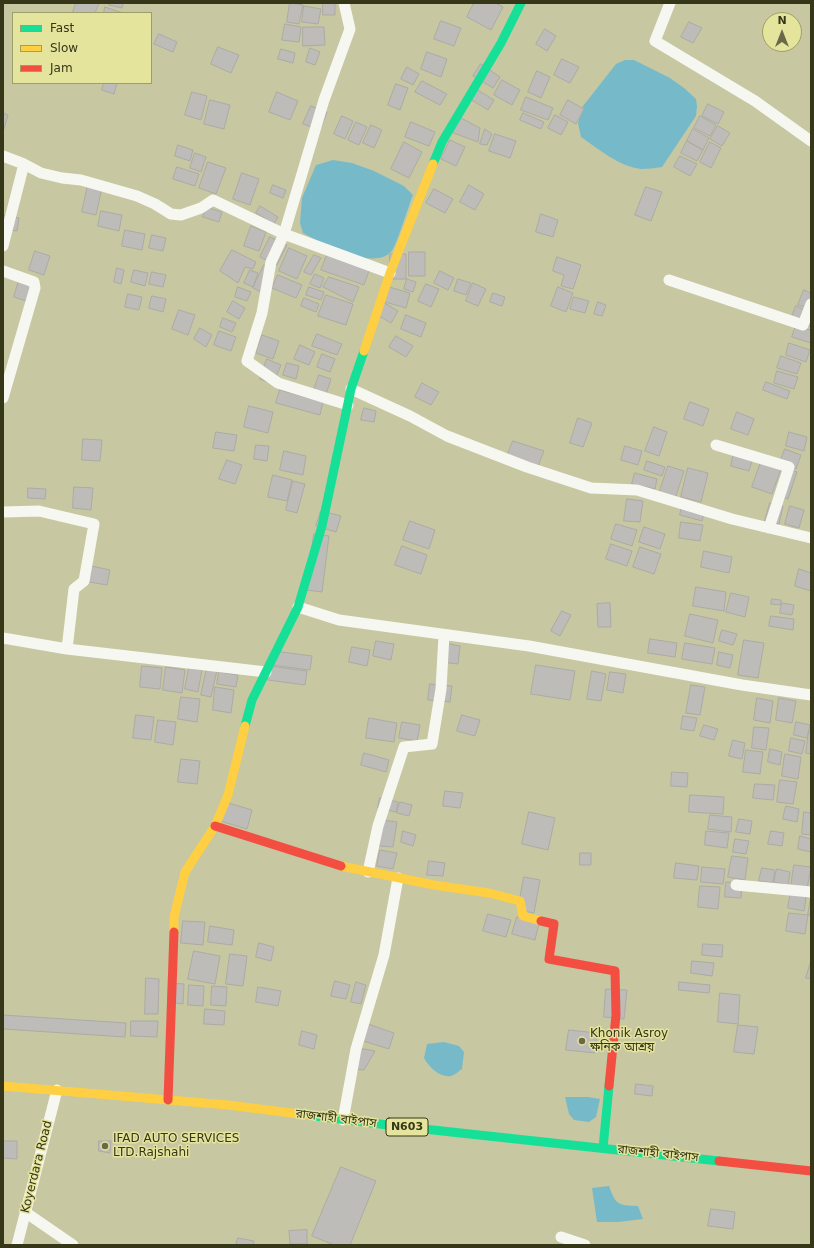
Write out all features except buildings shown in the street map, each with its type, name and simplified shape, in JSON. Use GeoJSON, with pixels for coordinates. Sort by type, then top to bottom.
{"type":"FeatureCollection","features":[{"type":"Feature","properties":{"kind":"main road"},"geometry":{"type":"LineString","coordinates":[[168,1100],[174,917],[185,872],[215,826],[228,795],[252,700],[298,607],[322,526],[351,389],[390,273],[442,142],[501,43],[521,3]]}},
{"type":"Feature","properties":{"kind":"main road"},"geometry":{"type":"LineString","coordinates":[[215,826],[343,867],[434,885],[489,893],[520,901],[522,916],[554,924],[549,958],[615,971],[616,1015],[603,1148]]}},
{"type":"Feature","properties":{"kind":"main road","name":"রাজশাহী বাইপাস"},"geometry":{"type":"LineString","coordinates":[[3,1086],[228,1105],[343,1120],[811,1171]]}},
{"type":"Feature","properties":{"kind":"street"},"geometry":{"type":"LineString","coordinates":[[344,3],[350,29],[324,100],[284,234],[271,262],[262,313],[248,361],[278,383],[348,405]]}},
{"type":"Feature","properties":{"kind":"street"},"geometry":{"type":"LineString","coordinates":[[670,3],[655,41],[755,101],[811,141]]}},
{"type":"Feature","properties":{"kind":"street"},"geometry":{"type":"LineString","coordinates":[[3,156],[24,164],[41,173],[62,178],[81,180],[137,196],[155,204],[171,214],[181,215],[201,208],[213,200],[284,234],[390,273]]}},
{"type":"Feature","properties":{"kind":"street"},"geometry":{"type":"LineString","coordinates":[[3,246],[24,164]]}},
{"type":"Feature","properties":{"kind":"street"},"geometry":{"type":"LineString","coordinates":[[3,271],[34,282],[35,288],[3,398]]}},
{"type":"Feature","properties":{"kind":"street"},"geometry":{"type":"LineString","coordinates":[[669,280],[803,325],[811,304]]}},
{"type":"Feature","properties":{"kind":"street"},"geometry":{"type":"LineString","coordinates":[[351,389],[410,416],[447,436],[527,467],[591,488],[637,490],[732,519],[811,538]]}},
{"type":"Feature","properties":{"kind":"street"},"geometry":{"type":"LineString","coordinates":[[716,444],[788,467],[769,528]]}},
{"type":"Feature","properties":{"kind":"street"},"geometry":{"type":"LineString","coordinates":[[3,512],[39,511],[94,524],[84,581],[74,589],[67,649]]}},
{"type":"Feature","properties":{"kind":"street"},"geometry":{"type":"LineString","coordinates":[[298,607],[339,620],[529,646],[742,685],[811,695]]}},
{"type":"Feature","properties":{"kind":"street"},"geometry":{"type":"LineString","coordinates":[[368,872],[378,826],[404,747],[432,744],[441,689],[444,635]]}},
{"type":"Feature","properties":{"kind":"street"},"geometry":{"type":"LineString","coordinates":[[3,638],[67,649],[266,672]]}},
{"type":"Feature","properties":{"kind":"street"},"geometry":{"type":"LineString","coordinates":[[343,1120],[356,1049],[384,955],[398,878]]}},
{"type":"Feature","properties":{"kind":"street"},"geometry":{"type":"LineString","coordinates":[[736,885],[811,892]]}},
{"type":"Feature","properties":{"kind":"street","name":"Koyerdara Road"},"geometry":{"type":"LineString","coordinates":[[17,1245],[57,1090]]}},
{"type":"Feature","properties":{"kind":"street"},"geometry":{"type":"LineString","coordinates":[[25,1212],[73,1245]]}},
{"type":"Feature","properties":{"kind":"street"},"geometry":{"type":"LineString","coordinates":[[561,1237],[584,1245]]}},
{"type":"Feature","properties":{"kind":"water"},"geometry":{"type":"Polygon","coordinates":[[[625,60],[634,60],[670,78],[696,99],[696,116],[662,167],[641,169],[624,164],[609,156],[581,137],[578,123],[583,106],[616,64],[625,60]]]}},
{"type":"Feature","properties":{"kind":"water"},"geometry":{"type":"Polygon","coordinates":[[[333,160],[352,163],[374,171],[404,186],[413,195],[393,249],[383,257],[360,257],[322,243],[303,233],[300,223],[302,198],[316,165],[333,160]]]}},
{"type":"Feature","properties":{"kind":"water"},"geometry":{"type":"Polygon","coordinates":[[[444,1042],[459,1046],[464,1052],[462,1069],[451,1076],[439,1074],[424,1058],[427,1044],[444,1042]]]}},
{"type":"Feature","properties":{"kind":"water"},"geometry":{"type":"Polygon","coordinates":[[[565,1097],[588,1097],[600,1099],[596,1117],[589,1122],[574,1120],[569,1114],[565,1097]]]}},
{"type":"Feature","properties":{"kind":"water"},"geometry":{"type":"Polygon","coordinates":[[[609,1186],[618,1203],[638,1206],[643,1219],[618,1222],[597,1222],[592,1188],[609,1186]]]}},
{"type":"Feature","properties":{"kind":"traffic: fast"},"geometry":{"type":"LineString","coordinates":[[433,164],[442,142],[501,43],[521,3]]}},
{"type":"Feature","properties":{"kind":"traffic: fast"},"geometry":{"type":"LineString","coordinates":[[245,726],[252,700],[298,607],[322,526],[351,389],[364,351]]}},
{"type":"Feature","properties":{"kind":"traffic: fast"},"geometry":{"type":"LineString","coordinates":[[603,1148],[609,1086]]}},
{"type":"Feature","properties":{"kind":"traffic: fast"},"geometry":{"type":"LineString","coordinates":[[307,1115],[719,1161]]}},
{"type":"Feature","properties":{"kind":"traffic: slow"},"geometry":{"type":"LineString","coordinates":[[364,351],[390,273],[433,164]]}},
{"type":"Feature","properties":{"kind":"traffic: slow"},"geometry":{"type":"LineString","coordinates":[[174,932],[174,917],[185,872],[215,826],[228,795],[245,726]]}},
{"type":"Feature","properties":{"kind":"traffic: slow"},"geometry":{"type":"LineString","coordinates":[[341,866],[434,885],[489,893],[520,901],[523,916],[541,921]]}},
{"type":"Feature","properties":{"kind":"traffic: slow"},"geometry":{"type":"LineString","coordinates":[[3,1086],[228,1105],[307,1115]]}},
{"type":"Feature","properties":{"kind":"traffic: jam"},"geometry":{"type":"LineString","coordinates":[[215,826],[341,866]]}},
{"type":"Feature","properties":{"kind":"traffic: jam"},"geometry":{"type":"LineString","coordinates":[[541,921],[554,924],[549,959],[615,971],[616,1015],[609,1086]]}},
{"type":"Feature","properties":{"kind":"traffic: jam"},"geometry":{"type":"LineString","coordinates":[[168,1100],[174,932]]}},
{"type":"Feature","properties":{"kind":"traffic: jam"},"geometry":{"type":"LineString","coordinates":[[719,1161],[811,1171]]}},
{"type":"Feature","properties":{"kind":"place","name":"Khonik Asroy ক্ষনিক আশ্রয়"},"geometry":{"type":"Point","coordinates":[582,1041]}},
{"type":"Feature","properties":{"kind":"place","name":"IFAD AUTO SERVICES LTD.Rajshahi"},"geometry":{"type":"Point","coordinates":[105,1146]}}]}
